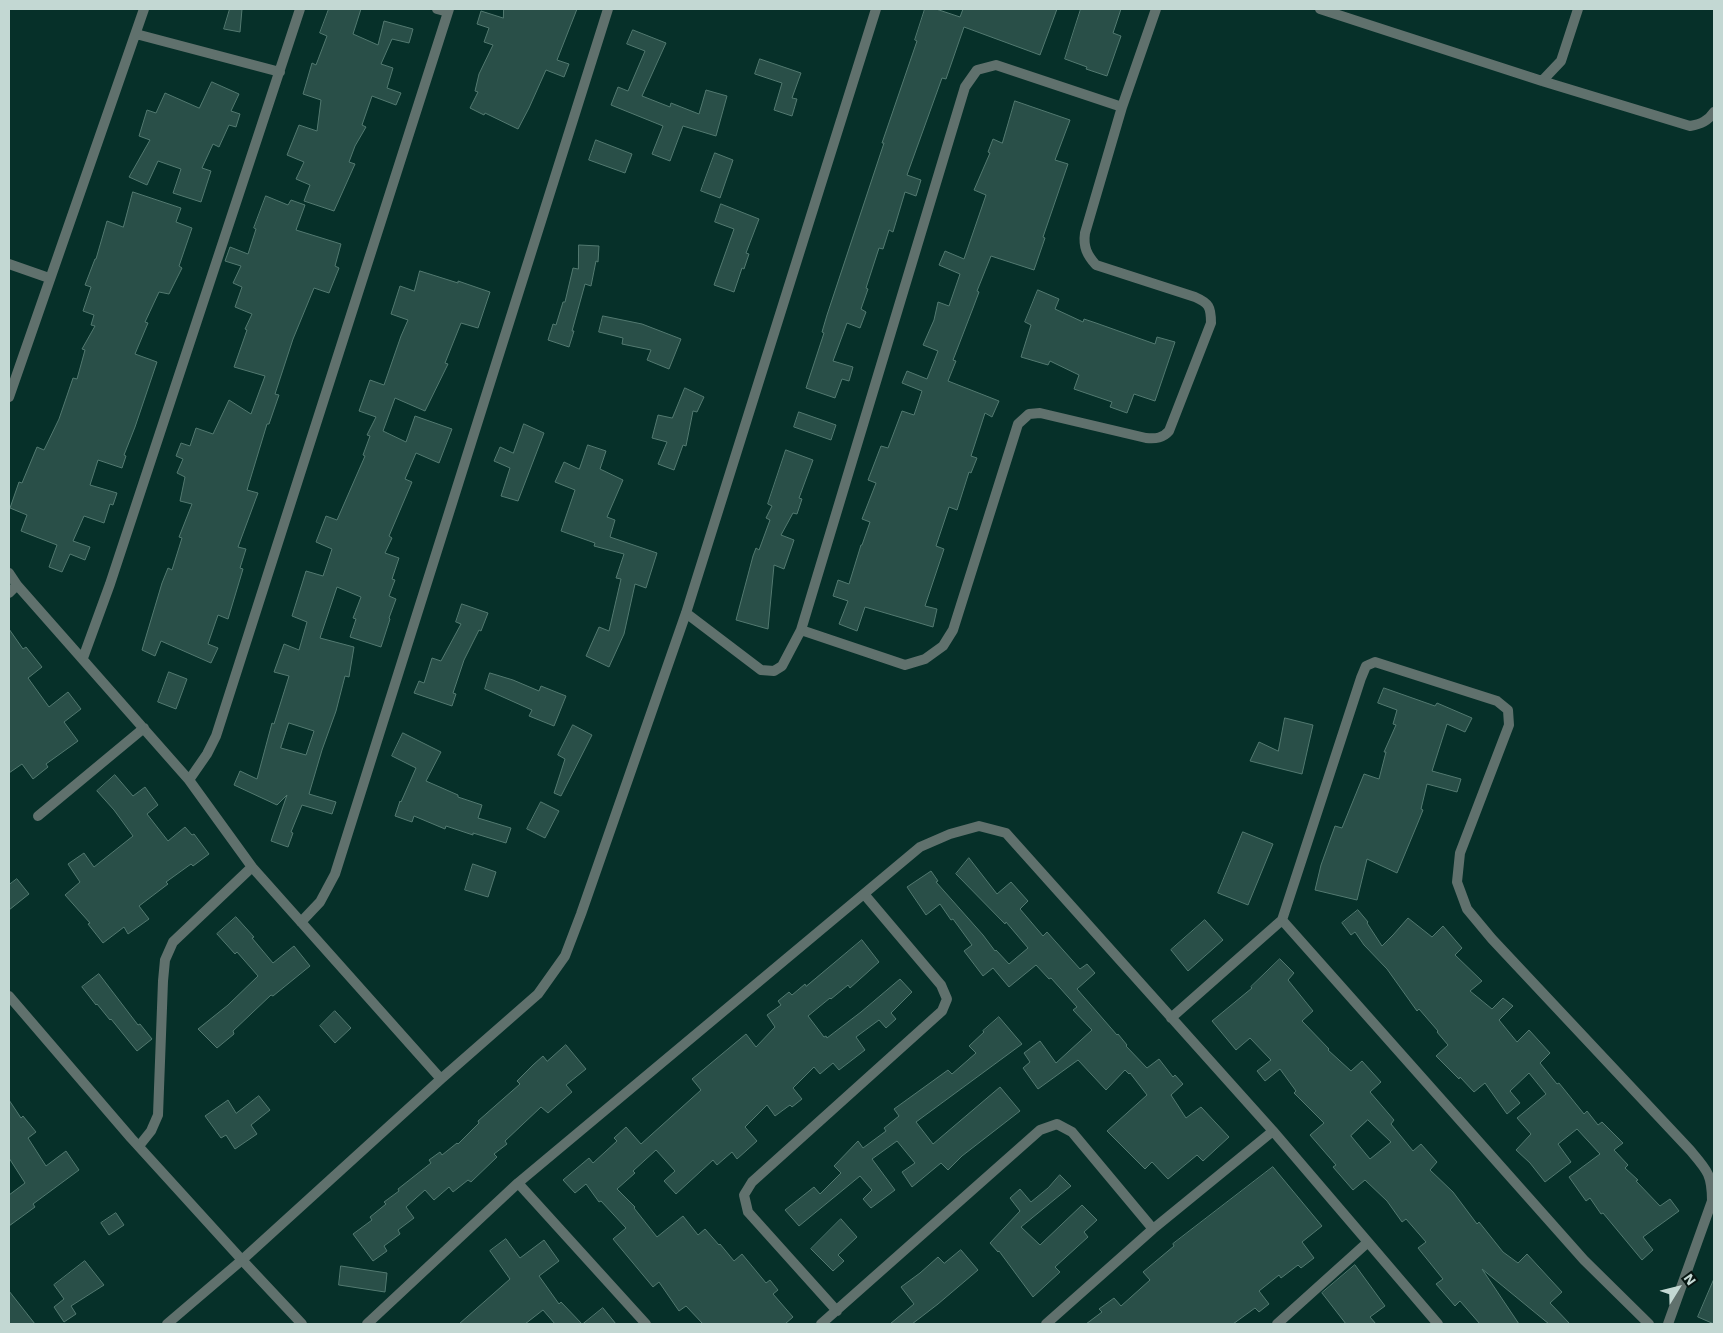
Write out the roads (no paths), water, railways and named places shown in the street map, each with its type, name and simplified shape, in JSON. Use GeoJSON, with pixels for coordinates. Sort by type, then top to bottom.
{"type":"FeatureCollection","features":[{"type":"Feature","properties":{"kind":"street"},"geometry":{"type":"LineString","coordinates":[[9,397],[144,9]]}},
{"type":"Feature","properties":{"kind":"street"},"geometry":{"type":"LineString","coordinates":[[83,658],[110,584],[300,9]]}},
{"type":"Feature","properties":{"kind":"street"},"geometry":{"type":"LineString","coordinates":[[189,780],[207,754],[216,736],[448,10],[437,9]]}},
{"type":"Feature","properties":{"kind":"street"},"geometry":{"type":"LineString","coordinates":[[301,922],[320,902],[335,874],[608,9]]}},
{"type":"Feature","properties":{"kind":"street"},"geometry":{"type":"LineString","coordinates":[[167,1324],[242,1260],[441,1079],[538,994],[565,956],[686,613],[876,9]]}},
{"type":"Feature","properties":{"kind":"street"},"geometry":{"type":"LineString","coordinates":[[801,630],[905,665],[925,659],[943,646],[954,630],[1018,424],[1029,414],[1040,413],[1146,438],[1155,439],[1164,436],[1169,431],[1211,322],[1211,310],[1206,302],[1195,297],[1096,265],[1088,257],[1084,244],[1085,233],[1122,107],[1156,9]]}},
{"type":"Feature","properties":{"kind":"street"},"geometry":{"type":"LineString","coordinates":[[1320,9],[1542,81],[1690,126],[1700,125],[1710,118],[1714,112]]}},
{"type":"Feature","properties":{"kind":"street"},"geometry":{"type":"LineString","coordinates":[[1542,81],[1561,61],[1578,9]]}},
{"type":"Feature","properties":{"kind":"street"},"geometry":{"type":"LineString","coordinates":[[136,34],[280,72]]}},
{"type":"Feature","properties":{"kind":"street"},"geometry":{"type":"LineString","coordinates":[[686,613],[761,670],[774,671],[782,666],[801,630],[965,87],[977,70],[996,65],[1122,107]]}},
{"type":"Feature","properties":{"kind":"street"},"geometry":{"type":"LineString","coordinates":[[9,264],[49,278]]}},
{"type":"Feature","properties":{"kind":"street"},"geometry":{"type":"LineString","coordinates":[[9,573],[189,780],[252,867],[441,1079]]}},
{"type":"Feature","properties":{"kind":"street"},"geometry":{"type":"LineString","coordinates":[[9,593],[18,585]]}},
{"type":"Feature","properties":{"kind":"street"},"geometry":{"type":"LineString","coordinates":[[1171,1018],[1282,920],[1360,678],[1366,666],[1375,662],[1497,701],[1508,710],[1509,725],[1460,853],[1456,882],[1467,909],[1492,939],[1690,1150],[1704,1166],[1713,1183],[1712,1201],[1668,1324]]}},
{"type":"Feature","properties":{"kind":"street"},"geometry":{"type":"LineString","coordinates":[[38,816],[144,728]]}},
{"type":"Feature","properties":{"kind":"street"},"geometry":{"type":"LineString","coordinates":[[368,1324],[518,1183],[920,847],[950,834],[979,826],[1006,833],[1273,1131],[1438,1324]]}},
{"type":"Feature","properties":{"kind":"street"},"geometry":{"type":"LineString","coordinates":[[139,1146],[151,1131],[158,1115],[165,960],[173,942],[252,867]]}},
{"type":"Feature","properties":{"kind":"street"},"geometry":{"type":"LineString","coordinates":[[837,1311],[748,1212],[744,1195],[752,1182],[942,1011],[946,999],[940,985],[864,894]]}},
{"type":"Feature","properties":{"kind":"street"},"geometry":{"type":"LineString","coordinates":[[1282,920],[1584,1260],[1649,1324]]}},
{"type":"Feature","properties":{"kind":"street"},"geometry":{"type":"LineString","coordinates":[[9,996],[39,1033],[139,1146],[302,1324]]}},
{"type":"Feature","properties":{"kind":"street"},"geometry":{"type":"LineString","coordinates":[[821,1324],[1040,1130],[1057,1124],[1072,1132],[1153,1229]]}},
{"type":"Feature","properties":{"kind":"street"},"geometry":{"type":"LineString","coordinates":[[1046,1324],[1153,1229],[1273,1131]]}},
{"type":"Feature","properties":{"kind":"street"},"geometry":{"type":"LineString","coordinates":[[518,1183],[646,1324]]}},
{"type":"Feature","properties":{"kind":"street"},"geometry":{"type":"LineString","coordinates":[[1277,1324],[1368,1242]]}}]}
